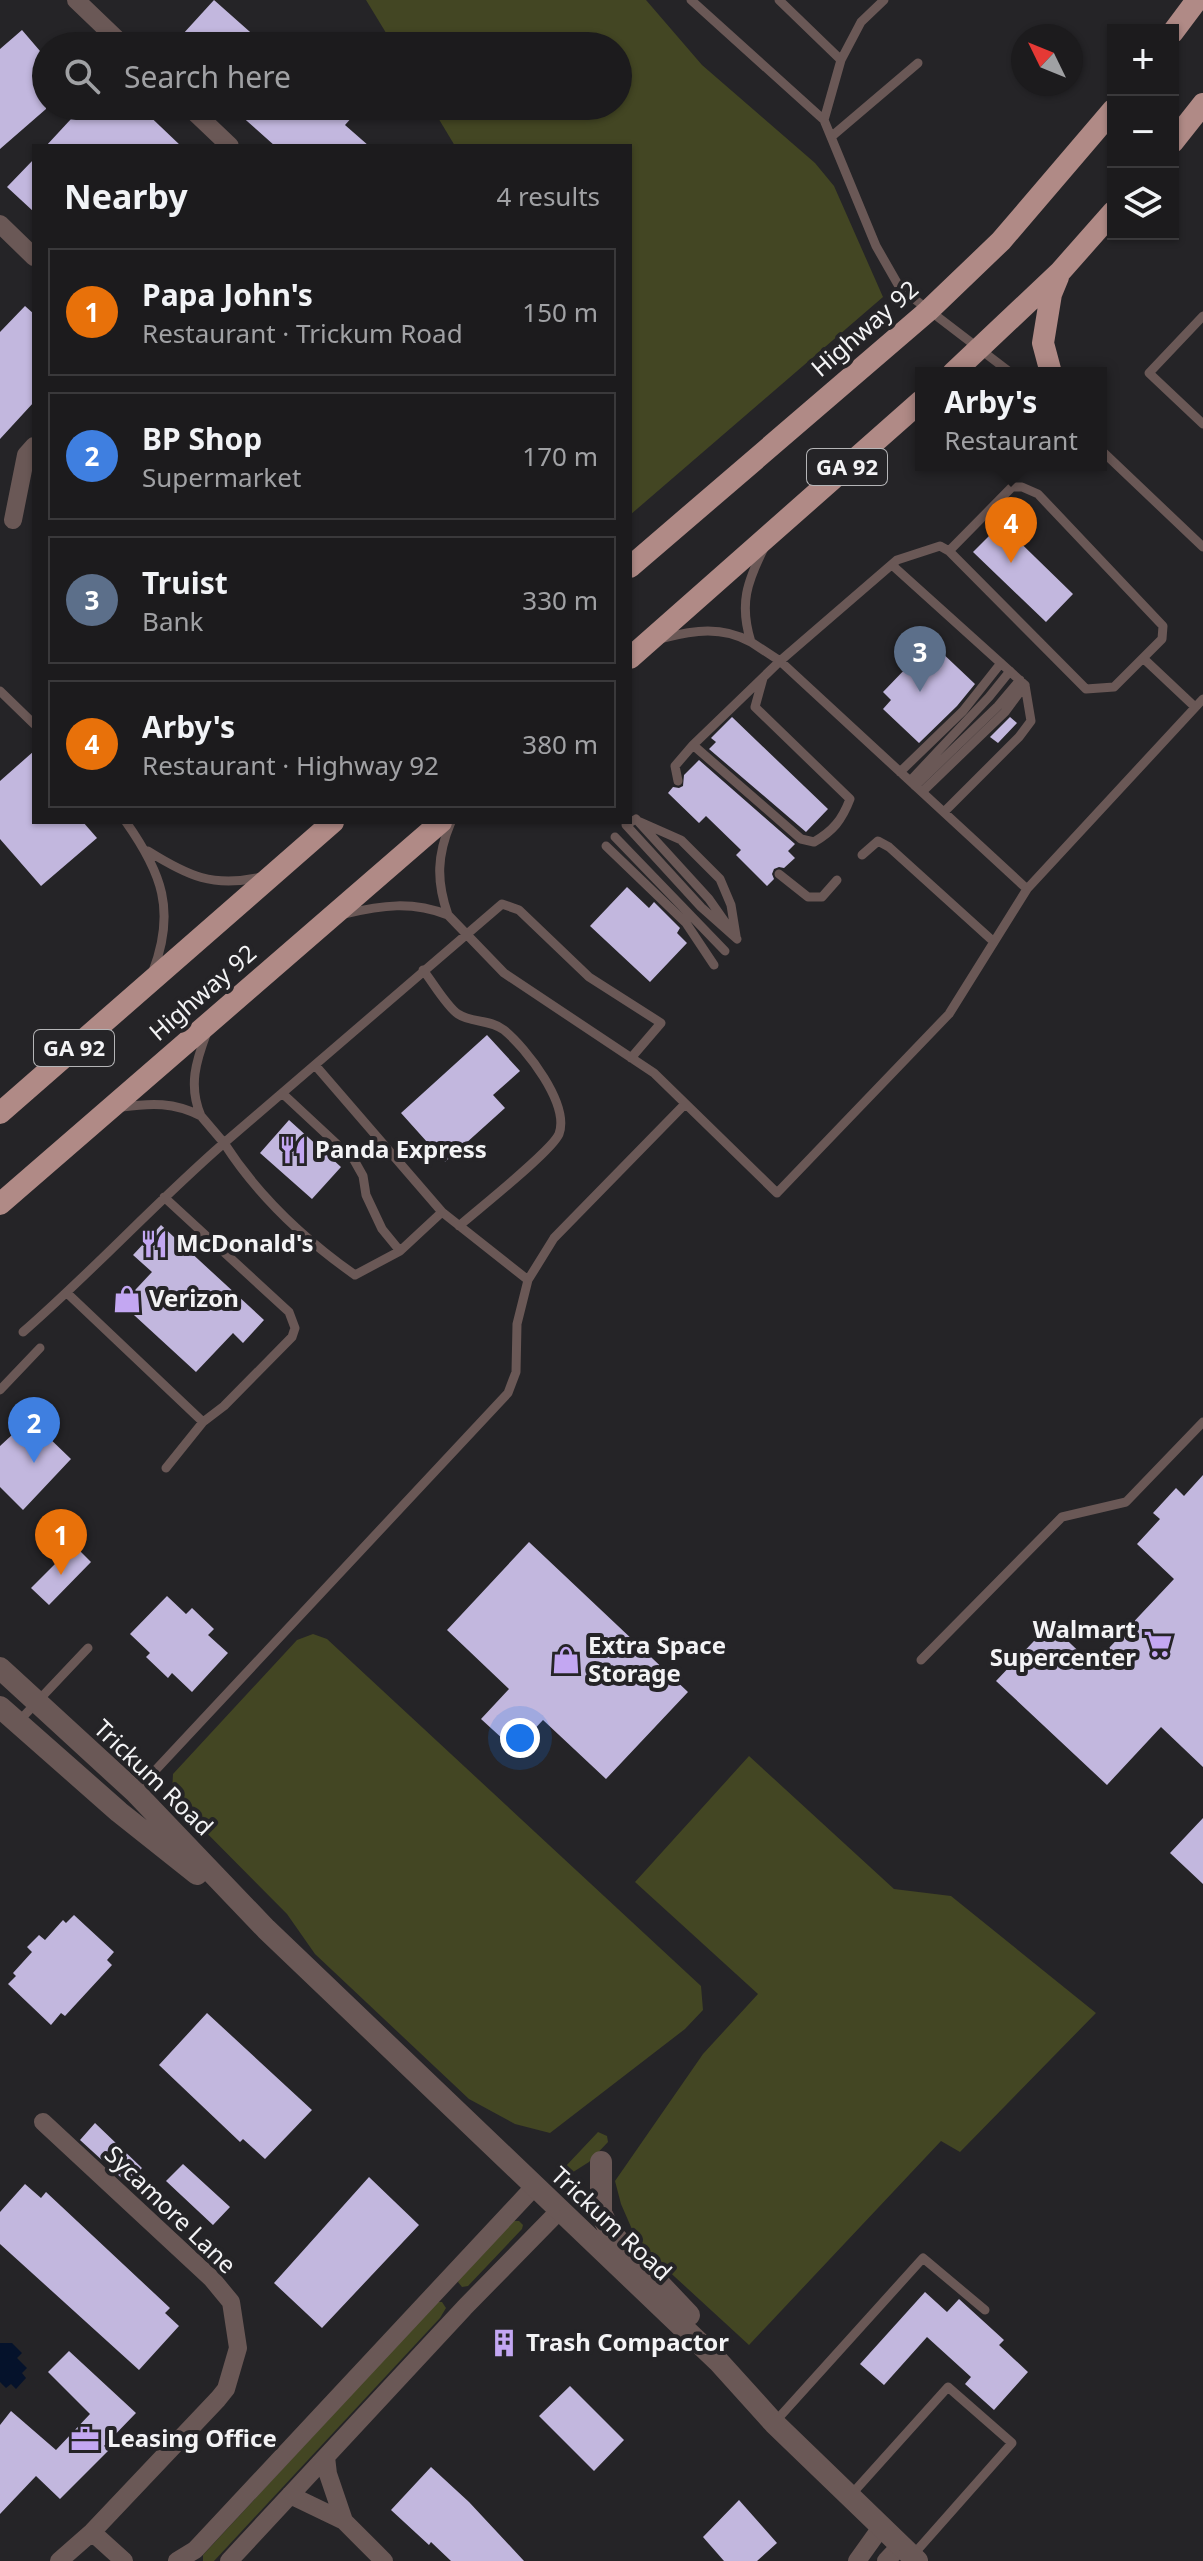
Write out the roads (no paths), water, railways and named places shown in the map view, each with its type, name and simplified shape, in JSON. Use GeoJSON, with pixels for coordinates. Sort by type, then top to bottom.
{"type":"FeatureCollection","features":[{"type":"Feature","properties":{"kind":"main road"},"geometry":{"type":"LineString","coordinates":[[1179,24],[1197,0]]}},
{"type":"Feature","properties":{"kind":"main road"},"geometry":{"type":"LineString","coordinates":[[1179,134],[1203,104]]}},
{"type":"Feature","properties":{"kind":"main road","name":"Highway 92"},"geometry":{"type":"LineString","coordinates":[[632,565],[928,311],[1001,241],[1107,117]]}},
{"type":"Feature","properties":{"kind":"main road"},"geometry":{"type":"LineString","coordinates":[[960,367],[1060,272],[1107,219]]}},
{"type":"Feature","properties":{"kind":"main road"},"geometry":{"type":"LineString","coordinates":[[1049,367],[1043,343],[1051,294],[1060,272]]}},
{"type":"Feature","properties":{"kind":"main road","name":"GA 92"},"geometry":{"type":"LineString","coordinates":[[632,656],[915,406]]}},
{"type":"Feature","properties":{"kind":"main road","name":"Highway 92"},"geometry":{"type":"LineString","coordinates":[[0,1113],[331,824]]}},
{"type":"Feature","properties":{"kind":"main road","name":"Highway 92"},"geometry":{"type":"LineString","coordinates":[[0,1204],[439,824]]}},
{"type":"Feature","properties":{"kind":"street"},"geometry":{"type":"LineString","coordinates":[[76,0],[109,32]]}},
{"type":"Feature","properties":{"kind":"street"},"geometry":{"type":"LineString","coordinates":[[203,120],[228,144]]}},
{"type":"Feature","properties":{"kind":"street"},"geometry":{"type":"LineString","coordinates":[[0,224],[32,255]]}},
{"type":"Feature","properties":{"kind":"street"},"geometry":{"type":"LineString","coordinates":[[13,520],[26,455],[32,448]]}},
{"type":"Feature","properties":{"kind":"street","name":"Trickum Road"},"geometry":{"type":"LineString","coordinates":[[0,1668],[135,1792],[266,1929],[716,2359],[774,2423],[882,2526],[904,2556]]}},
{"type":"Feature","properties":{"kind":"street","name":"Trickum Road"},"geometry":{"type":"LineString","coordinates":[[8,1715],[119,1812],[266,1929]]}},
{"type":"Feature","properties":{"kind":"street","name":"Sycamore Lane"},"geometry":{"type":"LineString","coordinates":[[43,2122],[212,2279],[231,2302],[238,2348],[226,2389],[75,2553],[59,2561]]}},
{"type":"Feature","properties":{"kind":"street"},"geometry":{"type":"LineString","coordinates":[[601,2162],[601,2213],[611,2233],[710,2336],[716,2359]]}},
{"type":"Feature","properties":{"kind":"street"},"geometry":{"type":"LineString","coordinates":[[177,2561],[195,2550],[534,2187]]}},
{"type":"Feature","properties":{"kind":"street"},"geometry":{"type":"LineString","coordinates":[[229,2561],[559,2211]]}},
{"type":"Feature","properties":{"kind":"street"},"geometry":{"type":"LineString","coordinates":[[326,2457],[328,2474],[344,2521]]}},
{"type":"Feature","properties":{"kind":"street"},"geometry":{"type":"LineString","coordinates":[[290,2495],[344,2521],[384,2561]]}},
{"type":"Feature","properties":{"kind":"street"},"geometry":{"type":"LineString","coordinates":[[857,2561],[882,2526]]}},
{"type":"Feature","properties":{"kind":"street"},"geometry":{"type":"LineString","coordinates":[[92,2532],[124,2561]]}},
{"type":"Feature","properties":{"kind":"lane"},"geometry":{"type":"LineString","coordinates":[[691,0],[824,120],[876,246],[900,288],[1003,367]]}},
{"type":"Feature","properties":{"kind":"lane"},"geometry":{"type":"LineString","coordinates":[[779,0],[841,60]]}},
{"type":"Feature","properties":{"kind":"lane"},"geometry":{"type":"LineString","coordinates":[[824,120],[841,60],[861,22],[884,0]]}},
{"type":"Feature","properties":{"kind":"lane"},"geometry":{"type":"LineString","coordinates":[[831,137],[918,63]]}},
{"type":"Feature","properties":{"kind":"lane"},"geometry":{"type":"LineString","coordinates":[[1203,316],[1149,373],[1203,424]]}},
{"type":"Feature","properties":{"kind":"lane"},"geometry":{"type":"LineString","coordinates":[[1107,456],[1203,547]]}},
{"type":"Feature","properties":{"kind":"lane"},"geometry":{"type":"LineString","coordinates":[[678,781],[675,766],[780,661],[897,560],[940,546],[949,551],[1086,689],[1114,687],[1162,639],[1163,626],[1038,494],[1022,487],[1012,487],[949,551]]}},
{"type":"Feature","properties":{"kind":"lane"},"geometry":{"type":"LineString","coordinates":[[751,642],[744,613],[748,584],[772,533]]}},
{"type":"Feature","properties":{"kind":"lane"},"geometry":{"type":"LineString","coordinates":[[892,565],[1022,682],[1031,721],[944,812]]}},
{"type":"Feature","properties":{"kind":"lane"},"geometry":{"type":"LineString","coordinates":[[649,641],[707,630],[738,635],[780,661],[1027,889]]}},
{"type":"Feature","properties":{"kind":"lane"},"geometry":{"type":"LineString","coordinates":[[1143,658],[1195,707]]}},
{"type":"Feature","properties":{"kind":"lane"},"geometry":{"type":"LineString","coordinates":[[900,772],[963,711],[1001,663]]}},
{"type":"Feature","properties":{"kind":"lane"},"geometry":{"type":"LineString","coordinates":[[916,786],[1010,671]]}},
{"type":"Feature","properties":{"kind":"lane"},"geometry":{"type":"LineString","coordinates":[[693,745],[801,839],[814,842],[828,834],[843,818],[850,799],[755,707],[763,678]]}},
{"type":"Feature","properties":{"kind":"lane"},"geometry":{"type":"LineString","coordinates":[[916,786],[1005,712],[1022,682]]}},
{"type":"Feature","properties":{"kind":"lane"},"geometry":{"type":"LineString","coordinates":[[0,691],[32,722]]}},
{"type":"Feature","properties":{"kind":"lane"},"geometry":{"type":"LineString","coordinates":[[450,824],[443,840],[439,872],[439,886],[448,915],[504,973],[654,1073],[777,1193],[949,1014],[1027,889],[1203,699]]}},
{"type":"Feature","properties":{"kind":"lane"},"geometry":{"type":"LineString","coordinates":[[632,821],[636,819]]}},
{"type":"Feature","properties":{"kind":"lane"},"geometry":{"type":"LineString","coordinates":[[636,819],[709,899],[737,939]]}},
{"type":"Feature","properties":{"kind":"lane"},"geometry":{"type":"LineString","coordinates":[[636,819],[681,840],[720,879],[731,905],[737,939]]}},
{"type":"Feature","properties":{"kind":"lane"},"geometry":{"type":"LineString","coordinates":[[127,824],[146,850],[159,879],[165,907],[163,937],[148,983]]}},
{"type":"Feature","properties":{"kind":"lane"},"geometry":{"type":"LineString","coordinates":[[628,824],[701,907],[737,939]]}},
{"type":"Feature","properties":{"kind":"lane"},"geometry":{"type":"LineString","coordinates":[[615,837],[725,951]]}},
{"type":"Feature","properties":{"kind":"lane"},"geometry":{"type":"LineString","coordinates":[[862,855],[878,841],[889,847],[994,942]]}},
{"type":"Feature","properties":{"kind":"lane"},"geometry":{"type":"LineString","coordinates":[[606,846],[686,923],[714,965]]}},
{"type":"Feature","properties":{"kind":"lane"},"geometry":{"type":"LineString","coordinates":[[146,850],[206,880],[226,882],[272,875]]}},
{"type":"Feature","properties":{"kind":"lane"},"geometry":{"type":"LineString","coordinates":[[779,874],[808,897],[822,897],[837,880]]}},
{"type":"Feature","properties":{"kind":"lane"},"geometry":{"type":"LineString","coordinates":[[330,918],[373,907],[408,904],[448,915]]}},
{"type":"Feature","properties":{"kind":"lane"},"geometry":{"type":"LineString","coordinates":[[23,1332],[224,1143],[502,904],[519,910],[589,977],[661,1023],[631,1058]]}},
{"type":"Feature","properties":{"kind":"lane"},"geometry":{"type":"LineString","coordinates":[[423,970],[458,1014],[492,1022],[521,1047],[553,1090],[559,1115],[559,1134],[545,1152],[459,1226]]}},
{"type":"Feature","properties":{"kind":"lane"},"geometry":{"type":"LineString","coordinates":[[213,1020],[201,1048],[193,1081],[195,1103],[201,1116],[224,1143],[246,1177],[317,1249],[355,1275],[400,1251],[442,1212]]}},
{"type":"Feature","properties":{"kind":"lane"},"geometry":{"type":"LineString","coordinates":[[315,1065],[442,1212],[528,1280]]}},
{"type":"Feature","properties":{"kind":"lane"},"geometry":{"type":"LineString","coordinates":[[282,1093],[354,1160],[382,1229],[400,1251]]}},
{"type":"Feature","properties":{"kind":"lane"},"geometry":{"type":"LineString","coordinates":[[110,1108],[160,1103],[188,1109],[201,1116]]}},
{"type":"Feature","properties":{"kind":"lane"},"geometry":{"type":"LineString","coordinates":[[135,1792],[508,1393],[516,1372],[517,1324],[528,1280],[554,1238],[685,1104]]}},
{"type":"Feature","properties":{"kind":"lane"},"geometry":{"type":"LineString","coordinates":[[164,1197],[289,1312],[295,1328],[292,1337],[233,1397],[203,1422],[166,1468]]}},
{"type":"Feature","properties":{"kind":"lane"},"geometry":{"type":"LineString","coordinates":[[67,1293],[203,1422]]}},
{"type":"Feature","properties":{"kind":"lane"},"geometry":{"type":"LineString","coordinates":[[0,1390],[40,1348]]}},
{"type":"Feature","properties":{"kind":"lane"},"geometry":{"type":"LineString","coordinates":[[921,1660],[1062,1517],[1126,1502],[1203,1422]]}},
{"type":"Feature","properties":{"kind":"lane"},"geometry":{"type":"LineString","coordinates":[[8,1715],[37,1702],[88,1648]]}},
{"type":"Feature","properties":{"kind":"lane"},"geometry":{"type":"LineString","coordinates":[[774,2423],[923,2258],[985,2310]]}},
{"type":"Feature","properties":{"kind":"lane"},"geometry":{"type":"LineString","coordinates":[[850,2496],[948,2387],[1012,2443],[904,2556]]}},
{"type":"Feature","properties":{"kind":"water"},"geometry":{"type":"Polygon","coordinates":[[[0,2343],[12,2343],[22,2353],[17,2358],[27,2368],[22,2373],[26,2378],[16,2389],[11,2384],[6,2388],[0,2382],[0,2343]]]}},
{"type":"Feature","properties":{"kind":"place","name":"Arby's"},"geometry":{"type":"Point","coordinates":[1011,563]}},
{"type":"Feature","properties":{"kind":"place","name":"Truist"},"geometry":{"type":"Point","coordinates":[920,692]}},
{"type":"Feature","properties":{"kind":"place","name":"Panda Express"},"geometry":{"type":"Point","coordinates":[293,1150]}},
{"type":"Feature","properties":{"kind":"place","name":"McDonald's"},"geometry":{"type":"Point","coordinates":[154,1244]}},
{"type":"Feature","properties":{"kind":"place","name":"Verizon"},"geometry":{"type":"Point","coordinates":[127,1299]}},
{"type":"Feature","properties":{"kind":"place","name":"BP Shop"},"geometry":{"type":"Point","coordinates":[34,1463]}},
{"type":"Feature","properties":{"kind":"place","name":"Papa John's"},"geometry":{"type":"Point","coordinates":[61,1575]}},
{"type":"Feature","properties":{"kind":"place","name":"Walmart Supercenter"},"geometry":{"type":"Point","coordinates":[1158,1644]}},
{"type":"Feature","properties":{"kind":"place","name":"Extra Space Storage"},"geometry":{"type":"Point","coordinates":[566,1660]}},
{"type":"Feature","properties":{"kind":"place","name":"Trash Compactor"},"geometry":{"type":"Point","coordinates":[504,2343]}},
{"type":"Feature","properties":{"kind":"place","name":"Leasing Office"},"geometry":{"type":"Point","coordinates":[85,2439]}}]}
